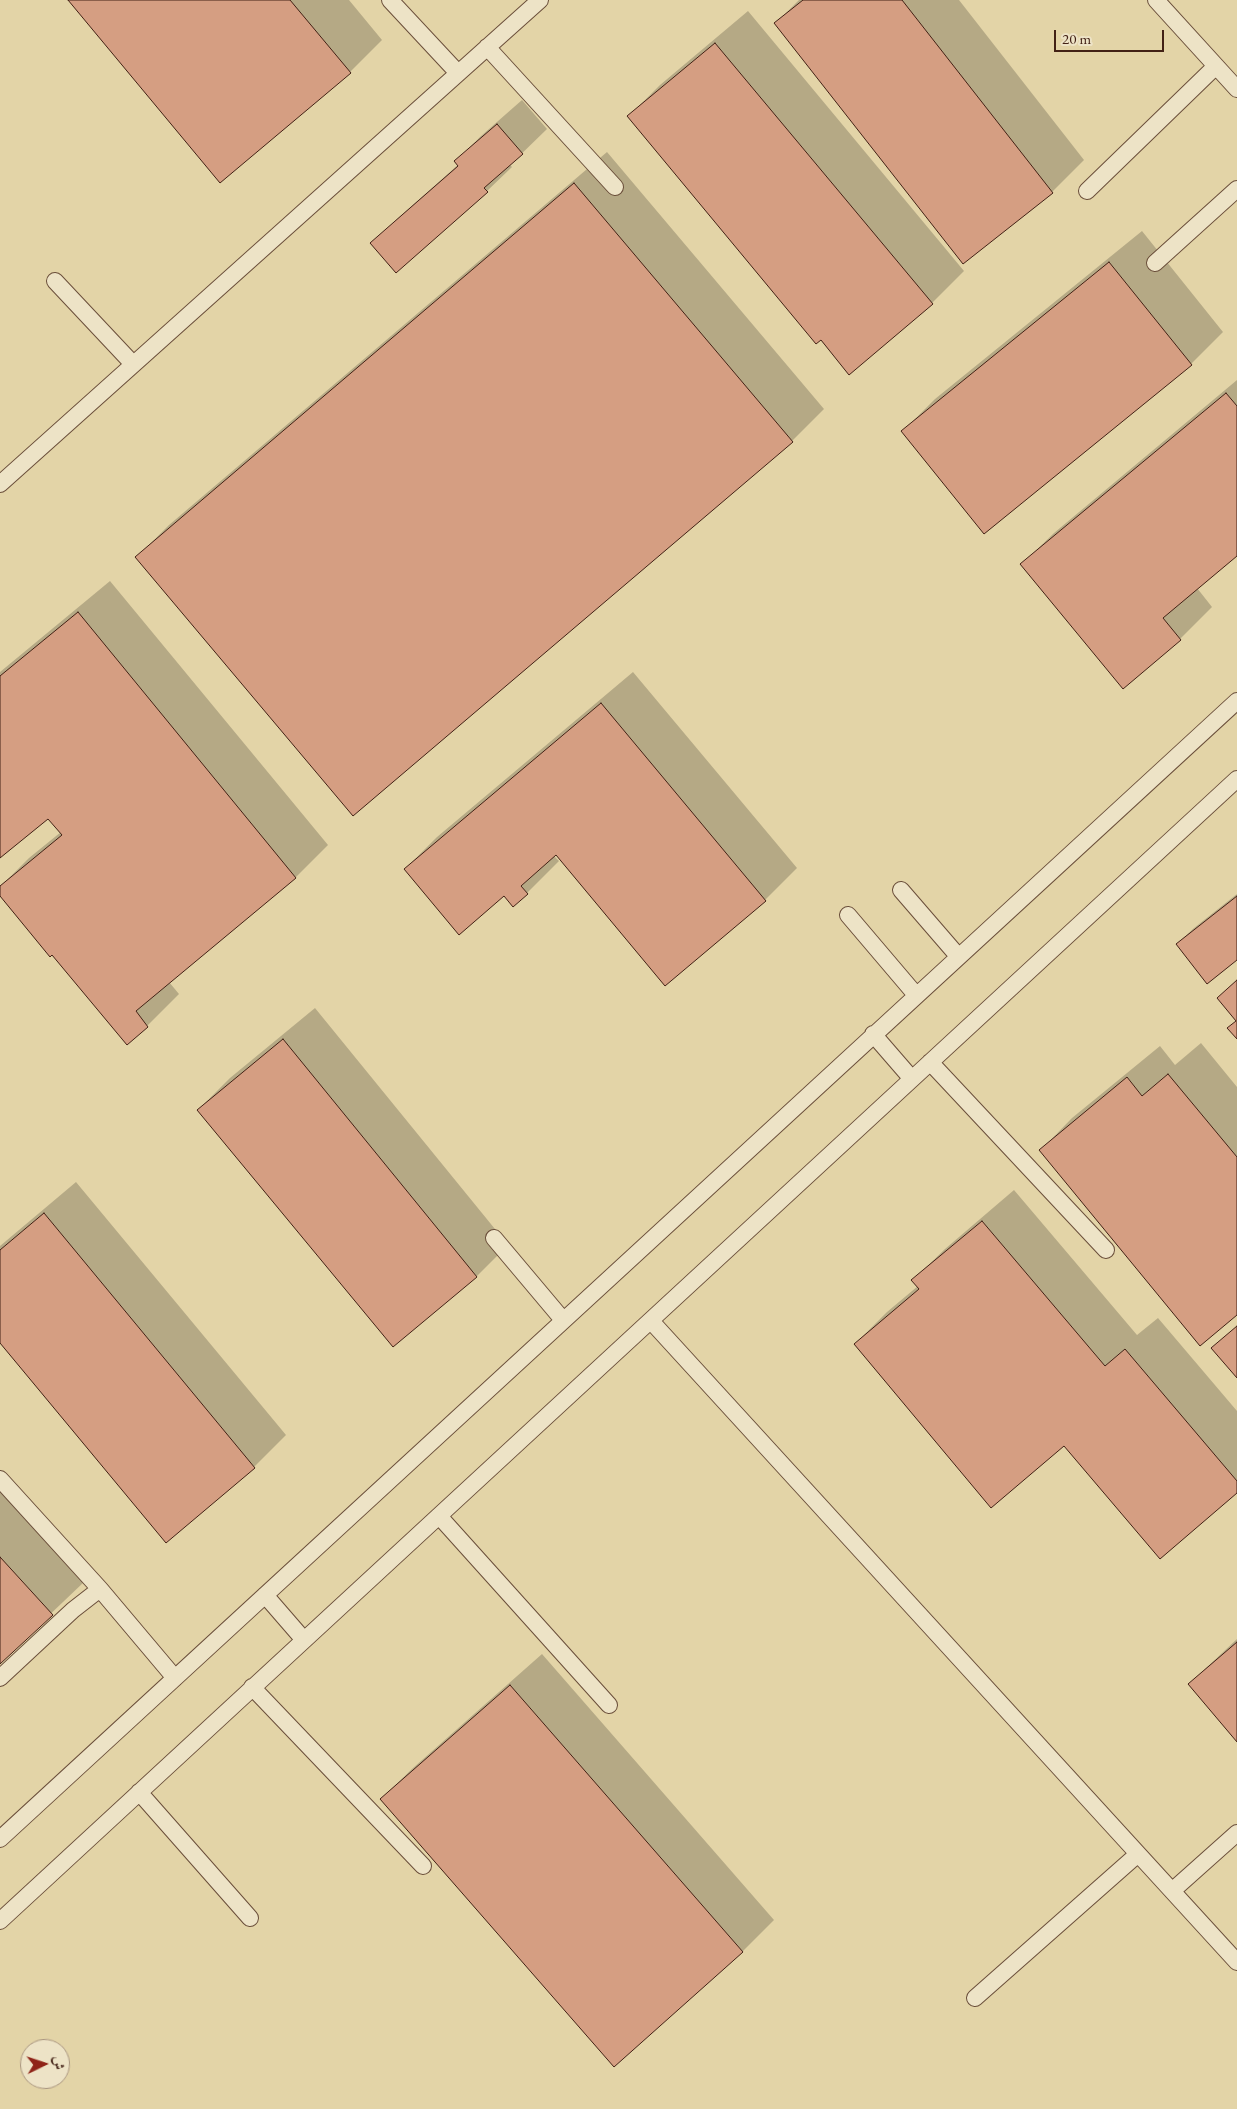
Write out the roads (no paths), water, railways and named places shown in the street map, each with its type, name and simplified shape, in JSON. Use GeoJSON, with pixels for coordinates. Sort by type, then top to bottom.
{"type":"FeatureCollection","features":[{"type":"Feature","properties":{"kind":"lane"},"geometry":{"type":"LineString","coordinates":[[390,0],[458,73]]}},
{"type":"Feature","properties":{"kind":"lane"},"geometry":{"type":"LineString","coordinates":[[0,484],[540,0]]}},
{"type":"Feature","properties":{"kind":"lane"},"geometry":{"type":"LineString","coordinates":[[1156,0],[1237,89]]}},
{"type":"Feature","properties":{"kind":"lane"},"geometry":{"type":"LineString","coordinates":[[487,47],[615,187]]}},
{"type":"Feature","properties":{"kind":"lane"},"geometry":{"type":"LineString","coordinates":[[1087,191],[1216,66]]}},
{"type":"Feature","properties":{"kind":"lane"},"geometry":{"type":"LineString","coordinates":[[1156,263],[1237,189]]}},
{"type":"Feature","properties":{"kind":"lane"},"geometry":{"type":"LineString","coordinates":[[55,281],[133,364]]}},
{"type":"Feature","properties":{"kind":"lane"},"geometry":{"type":"LineString","coordinates":[[0,1839],[1237,701]]}},
{"type":"Feature","properties":{"kind":"lane"},"geometry":{"type":"LineString","coordinates":[[0,1921],[1237,779]]}},
{"type":"Feature","properties":{"kind":"lane"},"geometry":{"type":"LineString","coordinates":[[900,890],[958,956]]}},
{"type":"Feature","properties":{"kind":"lane"},"geometry":{"type":"LineString","coordinates":[[848,915],[916,995]]}},
{"type":"Feature","properties":{"kind":"lane"},"geometry":{"type":"LineString","coordinates":[[873,1034],[912,1079]]}},
{"type":"Feature","properties":{"kind":"lane"},"geometry":{"type":"LineString","coordinates":[[930,1062],[1106,1250]]}},
{"type":"Feature","properties":{"kind":"lane"},"geometry":{"type":"LineString","coordinates":[[494,1238],[563,1320]]}},
{"type":"Feature","properties":{"kind":"lane"},"geometry":{"type":"LineString","coordinates":[[651,1321],[1237,1962]]}},
{"type":"Feature","properties":{"kind":"lane"},"geometry":{"type":"LineString","coordinates":[[0,1479],[100,1589],[175,1678]]}},
{"type":"Feature","properties":{"kind":"lane"},"geometry":{"type":"LineString","coordinates":[[439,1516],[609,1705]]}},
{"type":"Feature","properties":{"kind":"lane"},"geometry":{"type":"LineString","coordinates":[[0,1678],[73,1610],[100,1589]]}},
{"type":"Feature","properties":{"kind":"lane"},"geometry":{"type":"LineString","coordinates":[[265,1595],[304,1640]]}},
{"type":"Feature","properties":{"kind":"lane"},"geometry":{"type":"LineString","coordinates":[[252,1687],[424,1866]]}},
{"type":"Feature","properties":{"kind":"lane"},"geometry":{"type":"LineString","coordinates":[[139,1792],[250,1918]]}},
{"type":"Feature","properties":{"kind":"lane"},"geometry":{"type":"LineString","coordinates":[[1172,1891],[1237,1833]]}},
{"type":"Feature","properties":{"kind":"lane"},"geometry":{"type":"LineString","coordinates":[[975,1998],[1138,1854]]}}]}
